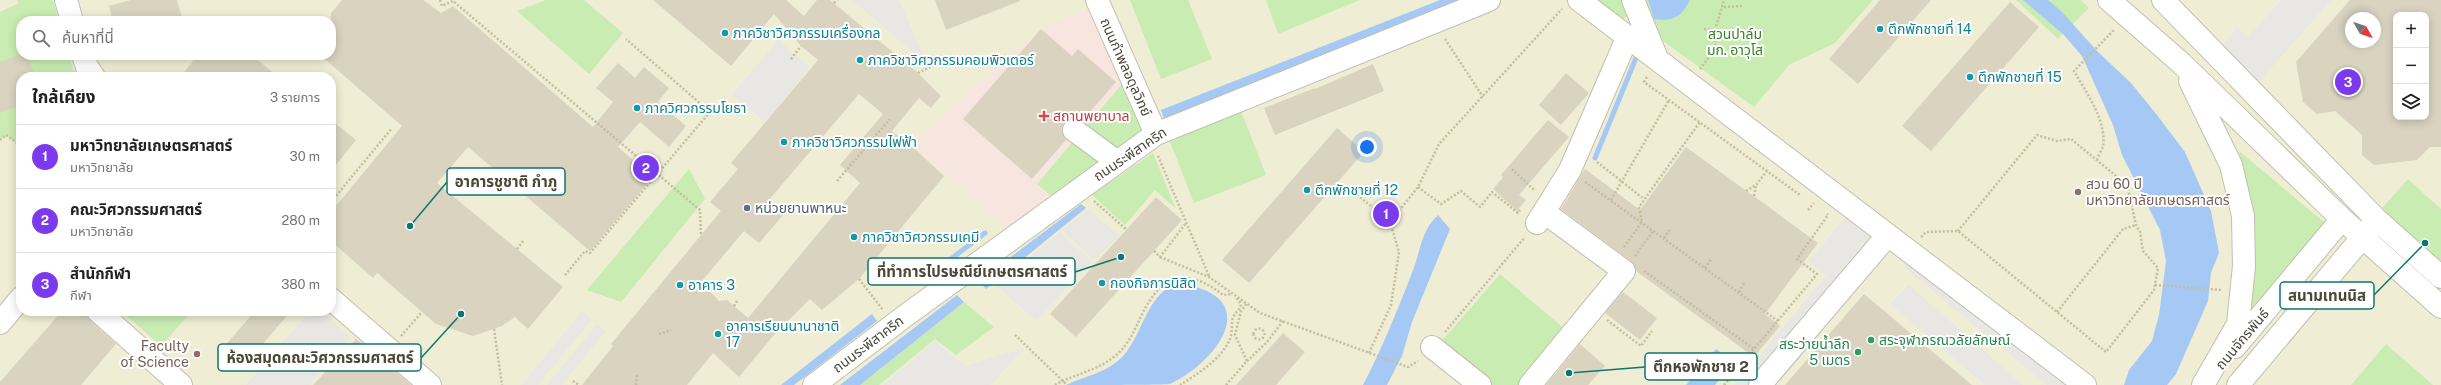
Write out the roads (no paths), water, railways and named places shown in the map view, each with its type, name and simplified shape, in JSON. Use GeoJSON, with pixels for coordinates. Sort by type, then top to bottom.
{"type":"FeatureCollection","features":[{"type":"Feature","properties":{"kind":"lane"},"geometry":{"type":"LineString","coordinates":[[66,0],[71,16]]}},
{"type":"Feature","properties":{"kind":"lane","name":"ถนนกำพลอดุลวิทย์"},"geometry":{"type":"LineString","coordinates":[[1097,0],[1156,144]]}},
{"type":"Feature","properties":{"kind":"lane","name":"ถนนระพีสาคริก"},"geometry":{"type":"LineString","coordinates":[[814,385],[1116,161],[1489,0]]}},
{"type":"Feature","properties":{"kind":"lane"},"geometry":{"type":"LineString","coordinates":[[1633,0],[1657,58]]}},
{"type":"Feature","properties":{"kind":"lane"},"geometry":{"type":"LineString","coordinates":[[2109,0],[2181,63],[2342,219],[2441,307]]}},
{"type":"Feature","properties":{"kind":"lane"},"geometry":{"type":"LineString","coordinates":[[2163,0],[2377,220],[2441,277]]}},
{"type":"Feature","properties":{"kind":"lane"},"geometry":{"type":"LineString","coordinates":[[1572,3],[1628,36],[2085,385]]}},
{"type":"Feature","properties":{"kind":"lane"},"geometry":{"type":"LineString","coordinates":[[1530,385],[1594,310],[1628,266],[1537,211],[1570,170],[1628,36]]}},
{"type":"Feature","properties":{"kind":"lane"},"geometry":{"type":"LineString","coordinates":[[85,60],[90,72]]}},
{"type":"Feature","properties":{"kind":"lane"},"geometry":{"type":"LineString","coordinates":[[2181,63],[2215,128],[2231,165],[2243,216],[2244,266],[2238,324],[2203,385]]}},
{"type":"Feature","properties":{"kind":"lane"},"geometry":{"type":"LineString","coordinates":[[1074,130],[1116,161]]}},
{"type":"Feature","properties":{"kind":"lane","name":"ถนนจักรพันธ์"},"geometry":{"type":"LineString","coordinates":[[2203,385],[2342,219]]}},
{"type":"Feature","properties":{"kind":"lane","name":"ถนนจักรพันธ์"},"geometry":{"type":"LineString","coordinates":[[2238,385],[2377,220]]}},
{"type":"Feature","properties":{"kind":"lane"},"geometry":{"type":"LineString","coordinates":[[1760,385],[1888,235]]}},
{"type":"Feature","properties":{"kind":"lane"},"geometry":{"type":"LineString","coordinates":[[336,303],[430,385]]}},
{"type":"Feature","properties":{"kind":"lane"},"geometry":{"type":"LineString","coordinates":[[0,323],[16,304]]}},
{"type":"Feature","properties":{"kind":"lane"},"geometry":{"type":"LineString","coordinates":[[104,316],[181,385]]}},
{"type":"Feature","properties":{"kind":"lane"},"geometry":{"type":"LineString","coordinates":[[1432,347],[1480,385]]}},
{"type":"Feature","properties":{"kind":"water"},"geometry":{"type":"Polygon","coordinates":[[[1440,0],[1463,0],[1164,119],[1161,110],[1440,0]]]}},
{"type":"Feature","properties":{"kind":"water"},"geometry":{"type":"Polygon","coordinates":[[[1648,0],[1690,0],[1684,11],[1676,17],[1660,20],[1654,19],[1648,0]]]}},
{"type":"Feature","properties":{"kind":"water"},"geometry":{"type":"Polygon","coordinates":[[[2023,0],[2048,0],[2062,12],[2098,52],[2131,83],[2185,152],[2211,211],[2219,253],[2211,273],[2208,301],[2176,374],[2167,385],[2124,385],[2129,370],[2152,341],[2159,315],[2166,261],[2160,230],[2122,155],[2113,125],[2082,56],[2063,34],[2023,0]]]}},
{"type":"Feature","properties":{"kind":"water"},"geometry":{"type":"Polygon","coordinates":[[[1081,204],[1086,208],[986,289],[979,281],[1081,204]]]}},
{"type":"Feature","properties":{"kind":"water"},"geometry":{"type":"Polygon","coordinates":[[[1438,215],[1450,229],[1412,322],[1402,356],[1387,385],[1363,385],[1377,358],[1395,316],[1415,265],[1424,235],[1432,221],[1438,215]]]}},
{"type":"Feature","properties":{"kind":"water"},"geometry":{"type":"Polygon","coordinates":[[[1183,284],[1208,291],[1222,302],[1227,316],[1225,331],[1217,346],[1204,361],[1188,374],[1170,384],[1066,385],[1103,370],[1117,362],[1129,348],[1154,301],[1168,288],[1183,284]]]}},
{"type":"Feature","properties":{"kind":"water"},"geometry":{"type":"Polygon","coordinates":[[[957,295],[964,302],[860,385],[840,385],[957,295]]]}},
{"type":"Feature","properties":{"kind":"water"},"geometry":{"type":"Polygon","coordinates":[[[872,314],[877,321],[794,385],[781,385],[872,314]]]}},
{"type":"Feature","properties":{"kind":"water"},"geometry":{"type":"Polygon","coordinates":[[[1716,349],[1734,362],[1715,385],[1686,385],[1716,349]]]}},
{"type":"Feature","properties":{"kind":"waterway"},"geometry":{"type":"LineString","coordinates":[[1595,158],[1636,58]]}},
{"type":"Feature","properties":{"kind":"waterway"},"geometry":{"type":"LineString","coordinates":[[922,281],[985,233]]}},
{"type":"Feature","properties":{"kind":"place","name":"ตึกพักชายที่ 14"},"geometry":{"type":"Point","coordinates":[1880,29]}},
{"type":"Feature","properties":{"kind":"place","name":"ภาควิชาวิศวกรรมเครื่องกล"},"geometry":{"type":"Point","coordinates":[725,33]}},
{"type":"Feature","properties":{"kind":"place","name":"ภาควิชาวิศวกรรมคอมพิวเตอร์"},"geometry":{"type":"Point","coordinates":[860,60]}},
{"type":"Feature","properties":{"kind":"place","name":"ตึกพักชายที่ 15"},"geometry":{"type":"Point","coordinates":[1970,77]}},
{"type":"Feature","properties":{"kind":"place","name":"สำนักกีฬา"},"geometry":{"type":"Point","coordinates":[2348,82]}},
{"type":"Feature","properties":{"kind":"place","name":"ภาควิศวกรรมโยธา"},"geometry":{"type":"Point","coordinates":[637,108]}},
{"type":"Feature","properties":{"kind":"place","name":"สถานพยาบาล"},"geometry":{"type":"Point","coordinates":[1044,116]}},
{"type":"Feature","properties":{"kind":"place","name":"ภาควิชาวิศวกรรมไฟฟ้า"},"geometry":{"type":"Point","coordinates":[784,142]}},
{"type":"Feature","properties":{"kind":"place","name":"คณะวิศวกรรมศาสตร์"},"geometry":{"type":"Point","coordinates":[646,168]}},
{"type":"Feature","properties":{"kind":"place","name":"ตึกพักชายที่ 12"},"geometry":{"type":"Point","coordinates":[1307,190]}},
{"type":"Feature","properties":{"kind":"place","name":"สวน 60 ปี มหาวิทยาลัยเกษตรศาสตร์"},"geometry":{"type":"Point","coordinates":[2078,192]}},
{"type":"Feature","properties":{"kind":"place","name":"หน่วยยานพาหนะ"},"geometry":{"type":"Point","coordinates":[747,208]}},
{"type":"Feature","properties":{"kind":"place","name":"มหาวิทยาลัยเกษตรศาสตร์"},"geometry":{"type":"Point","coordinates":[1386,214]}},
{"type":"Feature","properties":{"kind":"place","name":"อาคารชูชาติ กำภู"},"geometry":{"type":"Point","coordinates":[410,226]}},
{"type":"Feature","properties":{"kind":"place","name":"ภาควิชาวิศวกรรมเคมี"},"geometry":{"type":"Point","coordinates":[854,237]}},
{"type":"Feature","properties":{"kind":"place","name":"สนามเทนนิส"},"geometry":{"type":"Point","coordinates":[2425,243]}},
{"type":"Feature","properties":{"kind":"place","name":"ที่ทำการไปรษณีย์เกษตรศาสตร์"},"geometry":{"type":"Point","coordinates":[1121,257]}},
{"type":"Feature","properties":{"kind":"place","name":"กองกิจการนิสิต"},"geometry":{"type":"Point","coordinates":[1102,283]}},
{"type":"Feature","properties":{"kind":"place","name":"อาคาร 3"},"geometry":{"type":"Point","coordinates":[680,285]}},
{"type":"Feature","properties":{"kind":"place","name":"ห้องสมุดคณะวิศวกรรมศาสตร์"},"geometry":{"type":"Point","coordinates":[461,314]}},
{"type":"Feature","properties":{"kind":"place","name":"อาคารเรียนนานาชาติ 17"},"geometry":{"type":"Point","coordinates":[718,334]}},
{"type":"Feature","properties":{"kind":"place","name":"สระจุฬาภรณวลัยลักษณ์"},"geometry":{"type":"Point","coordinates":[1871,340]}},
{"type":"Feature","properties":{"kind":"place","name":"สระว่ายน้ำลึก 5 เมตร"},"geometry":{"type":"Point","coordinates":[1858,352]}},
{"type":"Feature","properties":{"kind":"place","name":"Faculty of Science"},"geometry":{"type":"Point","coordinates":[197,354]}},
{"type":"Feature","properties":{"kind":"place","name":"ตึกหอพักชาย 2"},"geometry":{"type":"Point","coordinates":[1569,373]}},
{"type":"Feature","properties":{"kind":"park label","name":"สวนปาล์ม มก. อาวุโส"},"geometry":{"type":"Point","coordinates":[1735,42]}}]}
